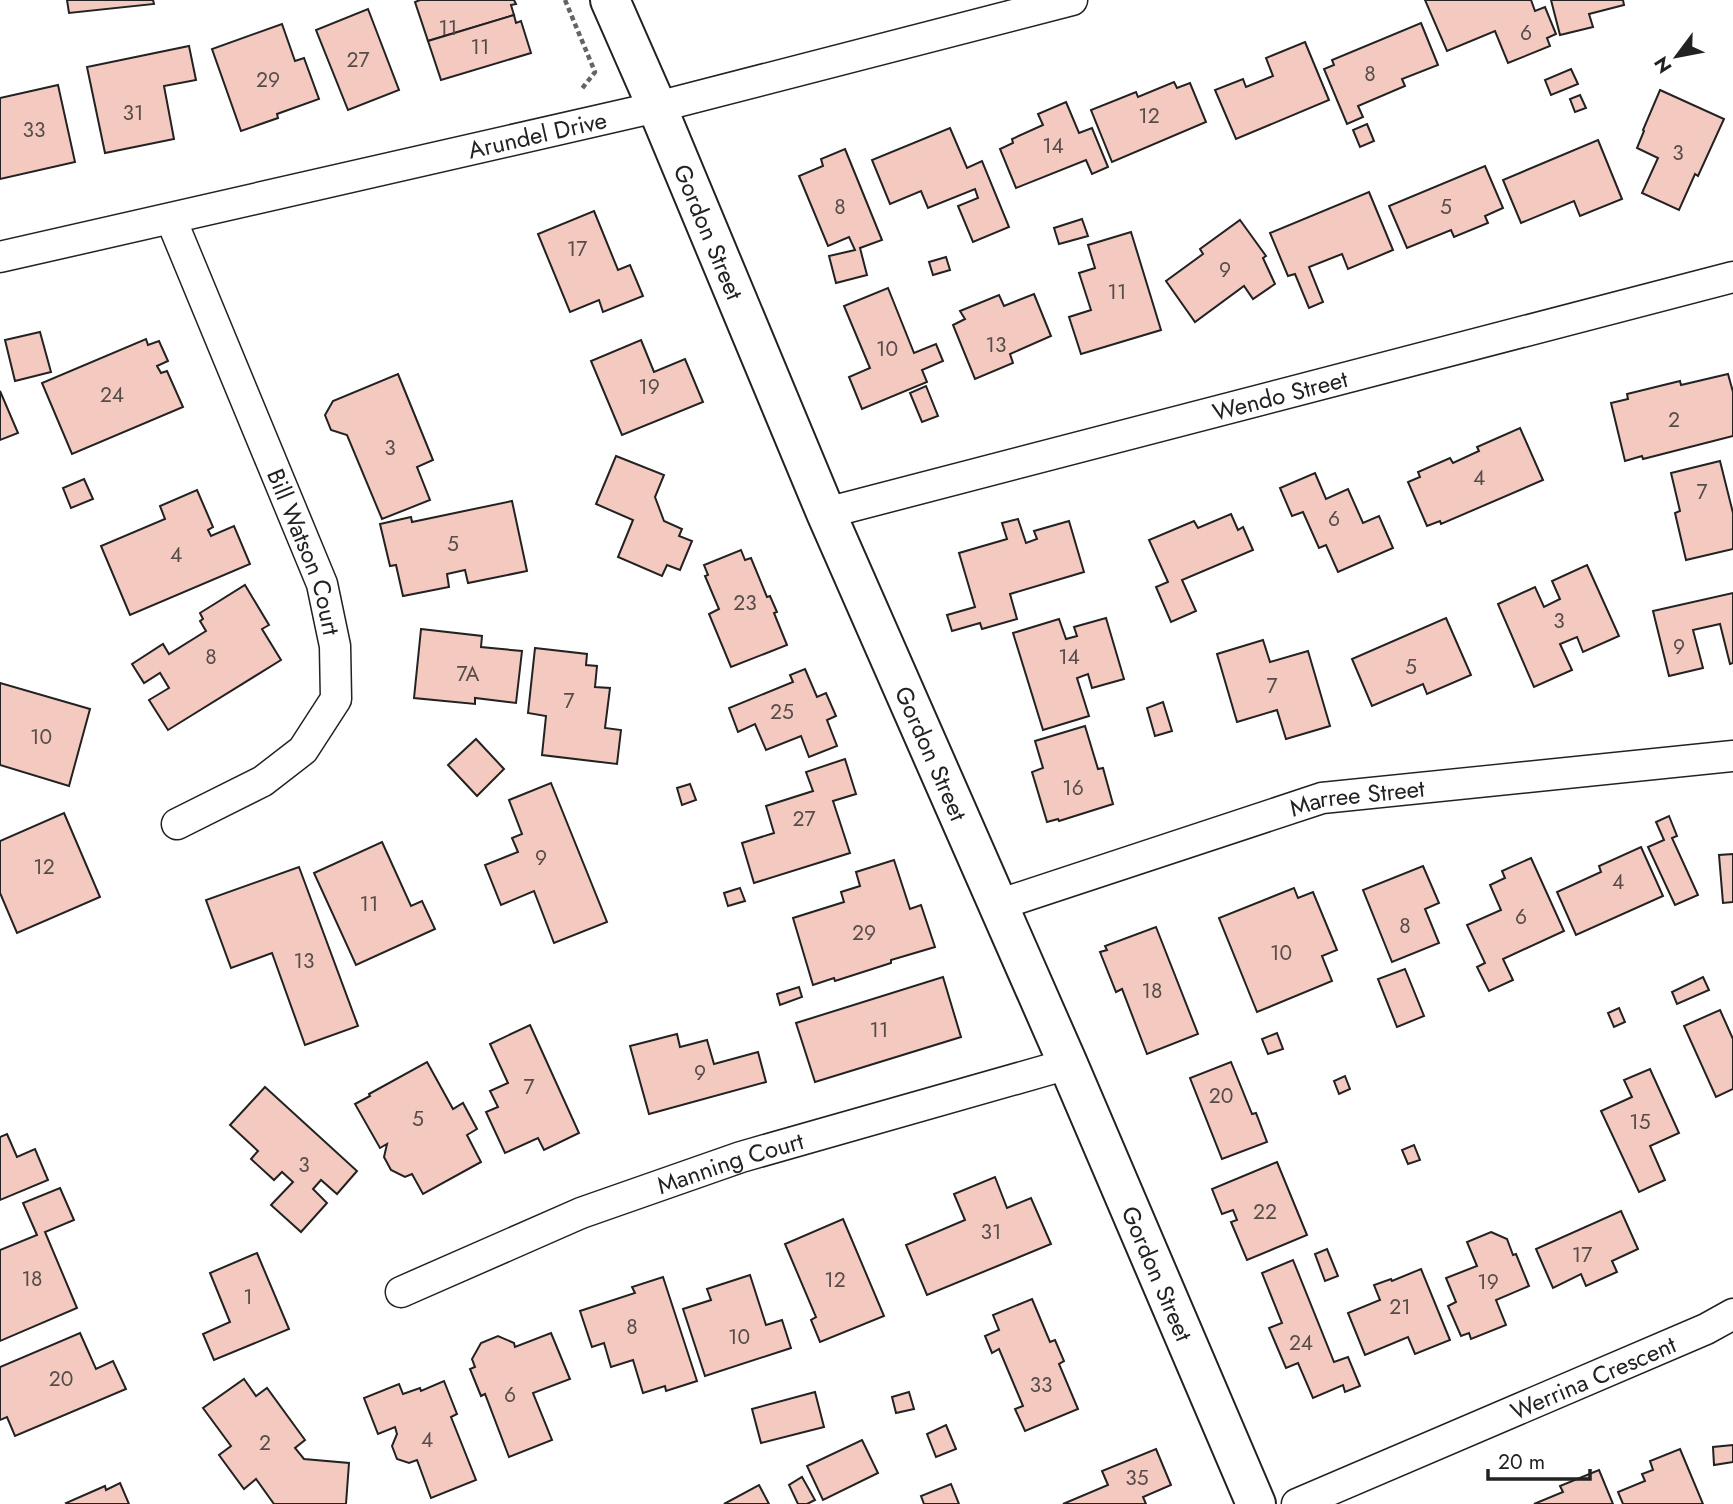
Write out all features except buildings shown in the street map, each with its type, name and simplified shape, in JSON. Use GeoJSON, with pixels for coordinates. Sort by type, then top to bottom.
{"type":"FeatureCollection","features":[{"type":"Feature","properties":{"kind":"street","name":"Gordon Street"},"geometry":{"type":"LineString","coordinates":[[610,0],[826,513],[1068,1065],[1256,1504]]}},
{"type":"Feature","properties":{"kind":"street","name":"Arundel Drive"},"geometry":{"type":"LineString","coordinates":[[0,257],[657,107],[1072,0]]}},
{"type":"Feature","properties":{"kind":"street","name":"Bill Watson Court"},"geometry":{"type":"LineString","coordinates":[[171,219],[322,584],[335,646],[336,699],[303,750],[263,780],[177,824]]}},
{"type":"Feature","properties":{"kind":"street","name":"Wendo Street"},"geometry":{"type":"LineString","coordinates":[[826,513],[1733,277]]}},
{"type":"Feature","properties":{"kind":"street","name":"Marree Street"},"geometry":{"type":"LineString","coordinates":[[998,905],[1322,798],[1733,756]]}},
{"type":"Feature","properties":{"kind":"street","name":"Manning Court"},"geometry":{"type":"LineString","coordinates":[[401,1292],[581,1213],[741,1157],[1068,1065]]}},
{"type":"Feature","properties":{"kind":"street","name":"Werrina Crescent"},"geometry":{"type":"LineString","coordinates":[[1297,1504],[1706,1329],[1733,1314]]}}]}
